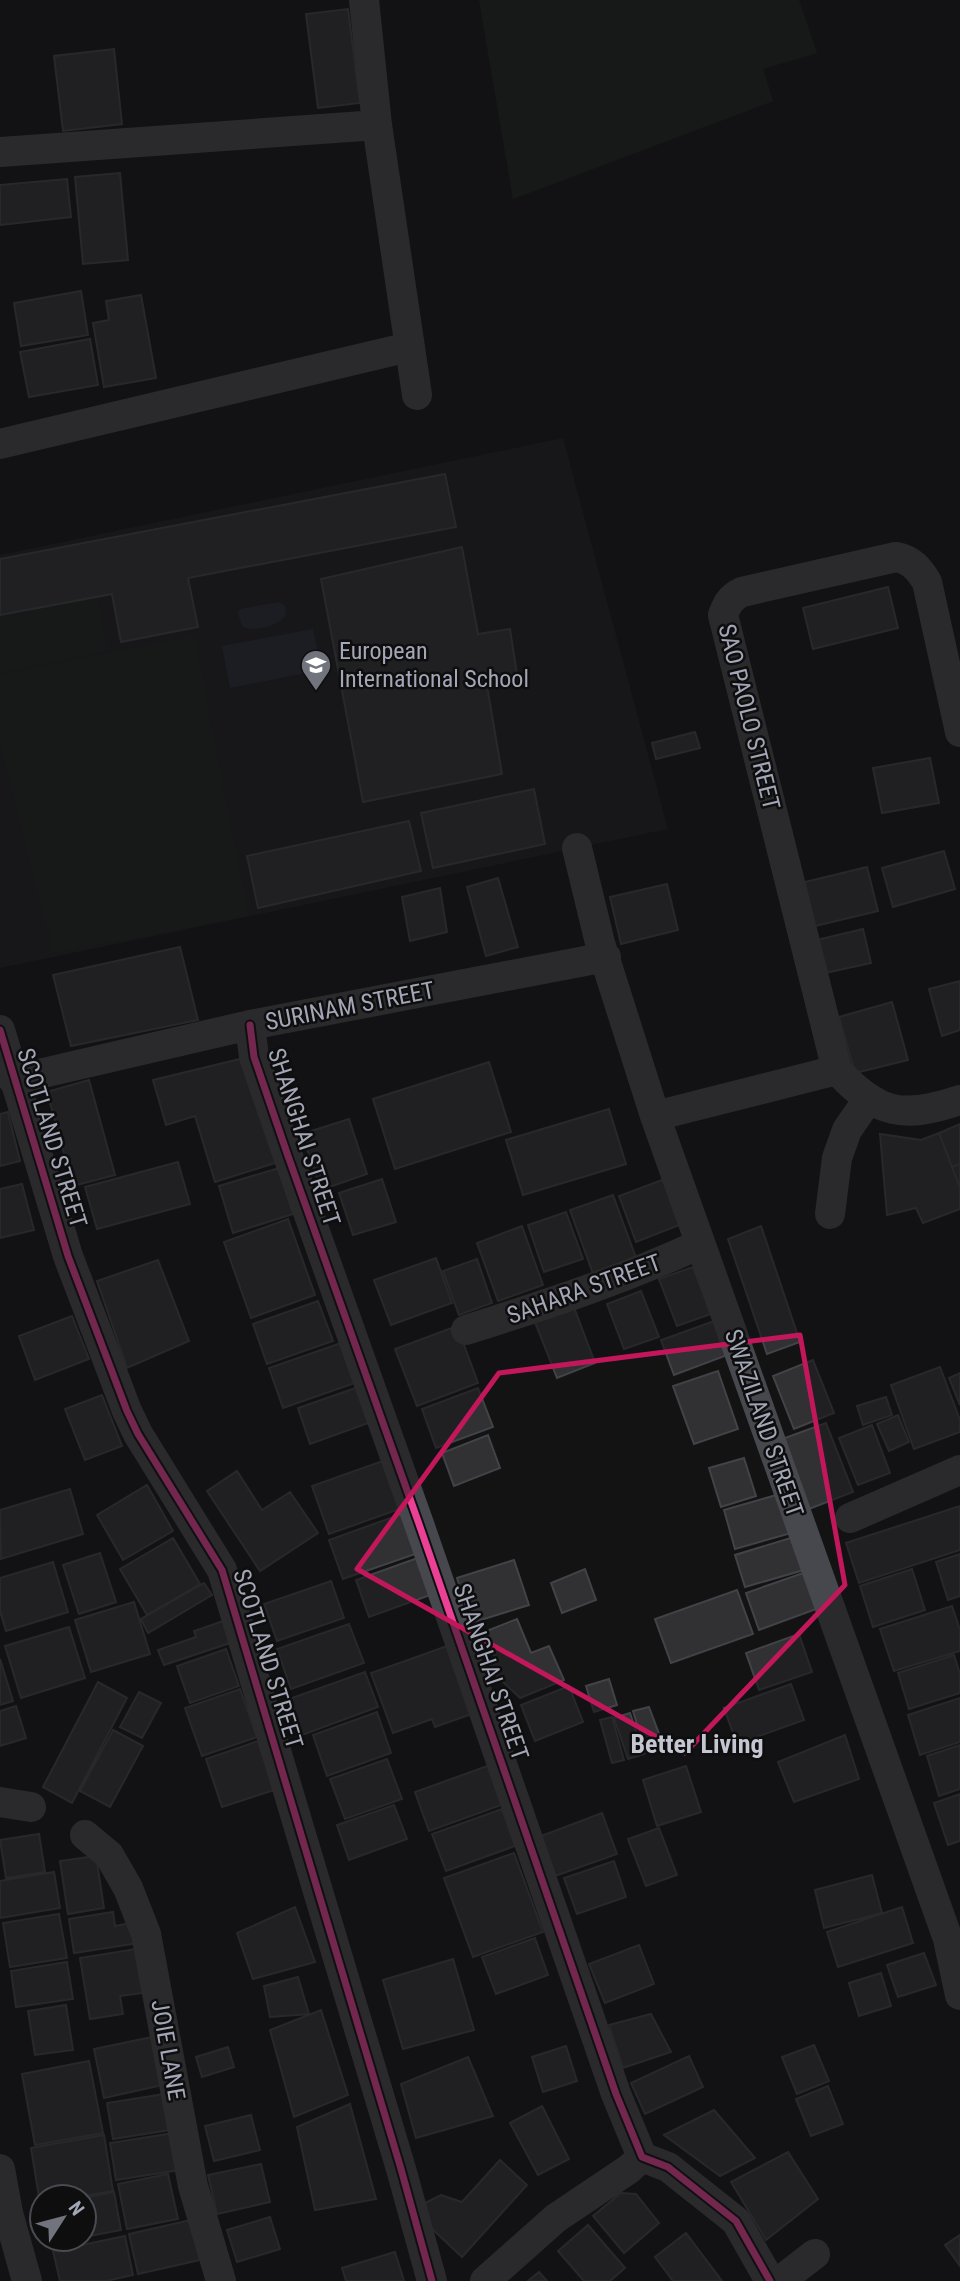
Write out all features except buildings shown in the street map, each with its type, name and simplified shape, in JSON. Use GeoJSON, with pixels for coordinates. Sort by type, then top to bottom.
{"type":"FeatureCollection","features":[{"type":"Feature","properties":{"kind":"street"},"geometry":{"type":"LineString","coordinates":[[364,0],[377,125],[417,395]]}},
{"type":"Feature","properties":{"kind":"street"},"geometry":{"type":"LineString","coordinates":[[0,152],[377,125]]}},
{"type":"Feature","properties":{"kind":"street"},"geometry":{"type":"LineString","coordinates":[[0,444],[409,347]]}},
{"type":"Feature","properties":{"kind":"street","name":"SAO PAOLO STREET"},"geometry":{"type":"LineString","coordinates":[[838,1070],[723,615],[726,607],[730,600],[742,592],[896,557],[905,559],[913,564],[927,582],[960,732]]}},
{"type":"Feature","properties":{"kind":"street","name":"SWAZILAND STREET"},"geometry":{"type":"LineString","coordinates":[[577,848],[600,943],[655,1116],[948,1939],[958,1980]]}},
{"type":"Feature","properties":{"kind":"street","name":"SURINAM STREET"},"geometry":{"type":"LineString","coordinates":[[13,1080],[250,1025],[606,957]]}},
{"type":"Feature","properties":{"kind":"street","name":"SHANGHAI STREET"},"geometry":{"type":"LineString","coordinates":[[250,1025],[254,1057],[292,1169],[419,1524],[611,2081],[642,2157]]}},
{"type":"Feature","properties":{"kind":"street","name":"SCOTLAND STREET"},"geometry":{"type":"LineString","coordinates":[[0,1030],[68,1256],[127,1411],[138,1434],[222,1570],[432,2281]]}},
{"type":"Feature","properties":{"kind":"street"},"geometry":{"type":"LineString","coordinates":[[655,1116],[838,1070],[856,1091],[894,1111],[929,1111],[960,1100]]}},
{"type":"Feature","properties":{"kind":"street"},"geometry":{"type":"LineString","coordinates":[[830,1214],[837,1158],[847,1130],[869,1098]]}},
{"type":"Feature","properties":{"kind":"street","name":"SAHARA STREET"},"geometry":{"type":"LineString","coordinates":[[466,1330],[585,1292],[700,1244]]}},
{"type":"Feature","properties":{"kind":"street"},"geometry":{"type":"LineString","coordinates":[[850,1518],[960,1470]]}},
{"type":"Feature","properties":{"kind":"street"},"geometry":{"type":"LineString","coordinates":[[0,1802],[31,1807]]}},
{"type":"Feature","properties":{"kind":"street","name":"JOIE LANE"},"geometry":{"type":"LineString","coordinates":[[85,1835],[109,1855],[128,1888],[146,1934],[193,2186],[221,2281]]}},
{"type":"Feature","properties":{"kind":"street"},"geometry":{"type":"LineString","coordinates":[[485,2281],[556,2218],[629,2169],[642,2157],[668,2167],[736,2221],[770,2281]]}},
{"type":"Feature","properties":{"kind":"street"},"geometry":{"type":"LineString","coordinates":[[0,2169],[8,2213],[27,2281]]}},
{"type":"Feature","properties":{"kind":"street"},"geometry":{"type":"LineString","coordinates":[[780,2281],[815,2254]]}},
{"type":"Feature","properties":{"kind":"highlighted area"},"geometry":{"type":"Polygon","coordinates":[[[800,1335],[845,1585],[685,1753],[357,1569],[499,1373],[800,1335]]]}},
{"type":"Feature","properties":{"kind":"shaded area"},"geometry":{"type":"Polygon","coordinates":[[[479,0],[799,0],[817,53],[763,69],[773,101],[513,199],[479,0]]]}},
{"type":"Feature","properties":{"kind":"shaded area","name":"European International School"},"geometry":{"type":"Polygon","coordinates":[[[563,438],[668,829],[0,968],[0,555],[563,438]]]}},
{"type":"Feature","properties":{"kind":"shaded area"},"geometry":{"type":"Polygon","coordinates":[[[96,595],[107,651],[0,672],[0,613],[96,595]]]}},
{"type":"Feature","properties":{"kind":"shaded area"},"geometry":{"type":"Polygon","coordinates":[[[279,602],[285,606],[286,615],[282,619],[266,627],[253,629],[242,626],[238,613],[240,609],[279,602]]]}},
{"type":"Feature","properties":{"kind":"shaded area"},"geometry":{"type":"Polygon","coordinates":[[[313,629],[321,670],[230,688],[222,646],[313,629]]]}},
{"type":"Feature","properties":{"kind":"shaded area"},"geometry":{"type":"Polygon","coordinates":[[[194,636],[248,916],[54,953],[0,744],[0,675],[194,636]]]}},
{"type":"Feature","properties":{"kind":"cycle path"},"geometry":{"type":"LineString","coordinates":[[250,1025],[254,1057],[288,1156],[419,1524],[616,2094],[642,2157],[668,2167],[736,2221],[770,2281]]}},
{"type":"Feature","properties":{"kind":"cycle path"},"geometry":{"type":"LineString","coordinates":[[0,1030],[68,1256],[127,1411],[138,1434],[222,1570],[432,2281]]}},
{"type":"Feature","properties":{"kind":"place","name":"European International School"},"geometry":{"type":"Point","coordinates":[316,692]}},
{"type":"Feature","properties":{"kind":"district","name":"Better Living"},"geometry":{"type":"Point","coordinates":[697,1744]}}]}
